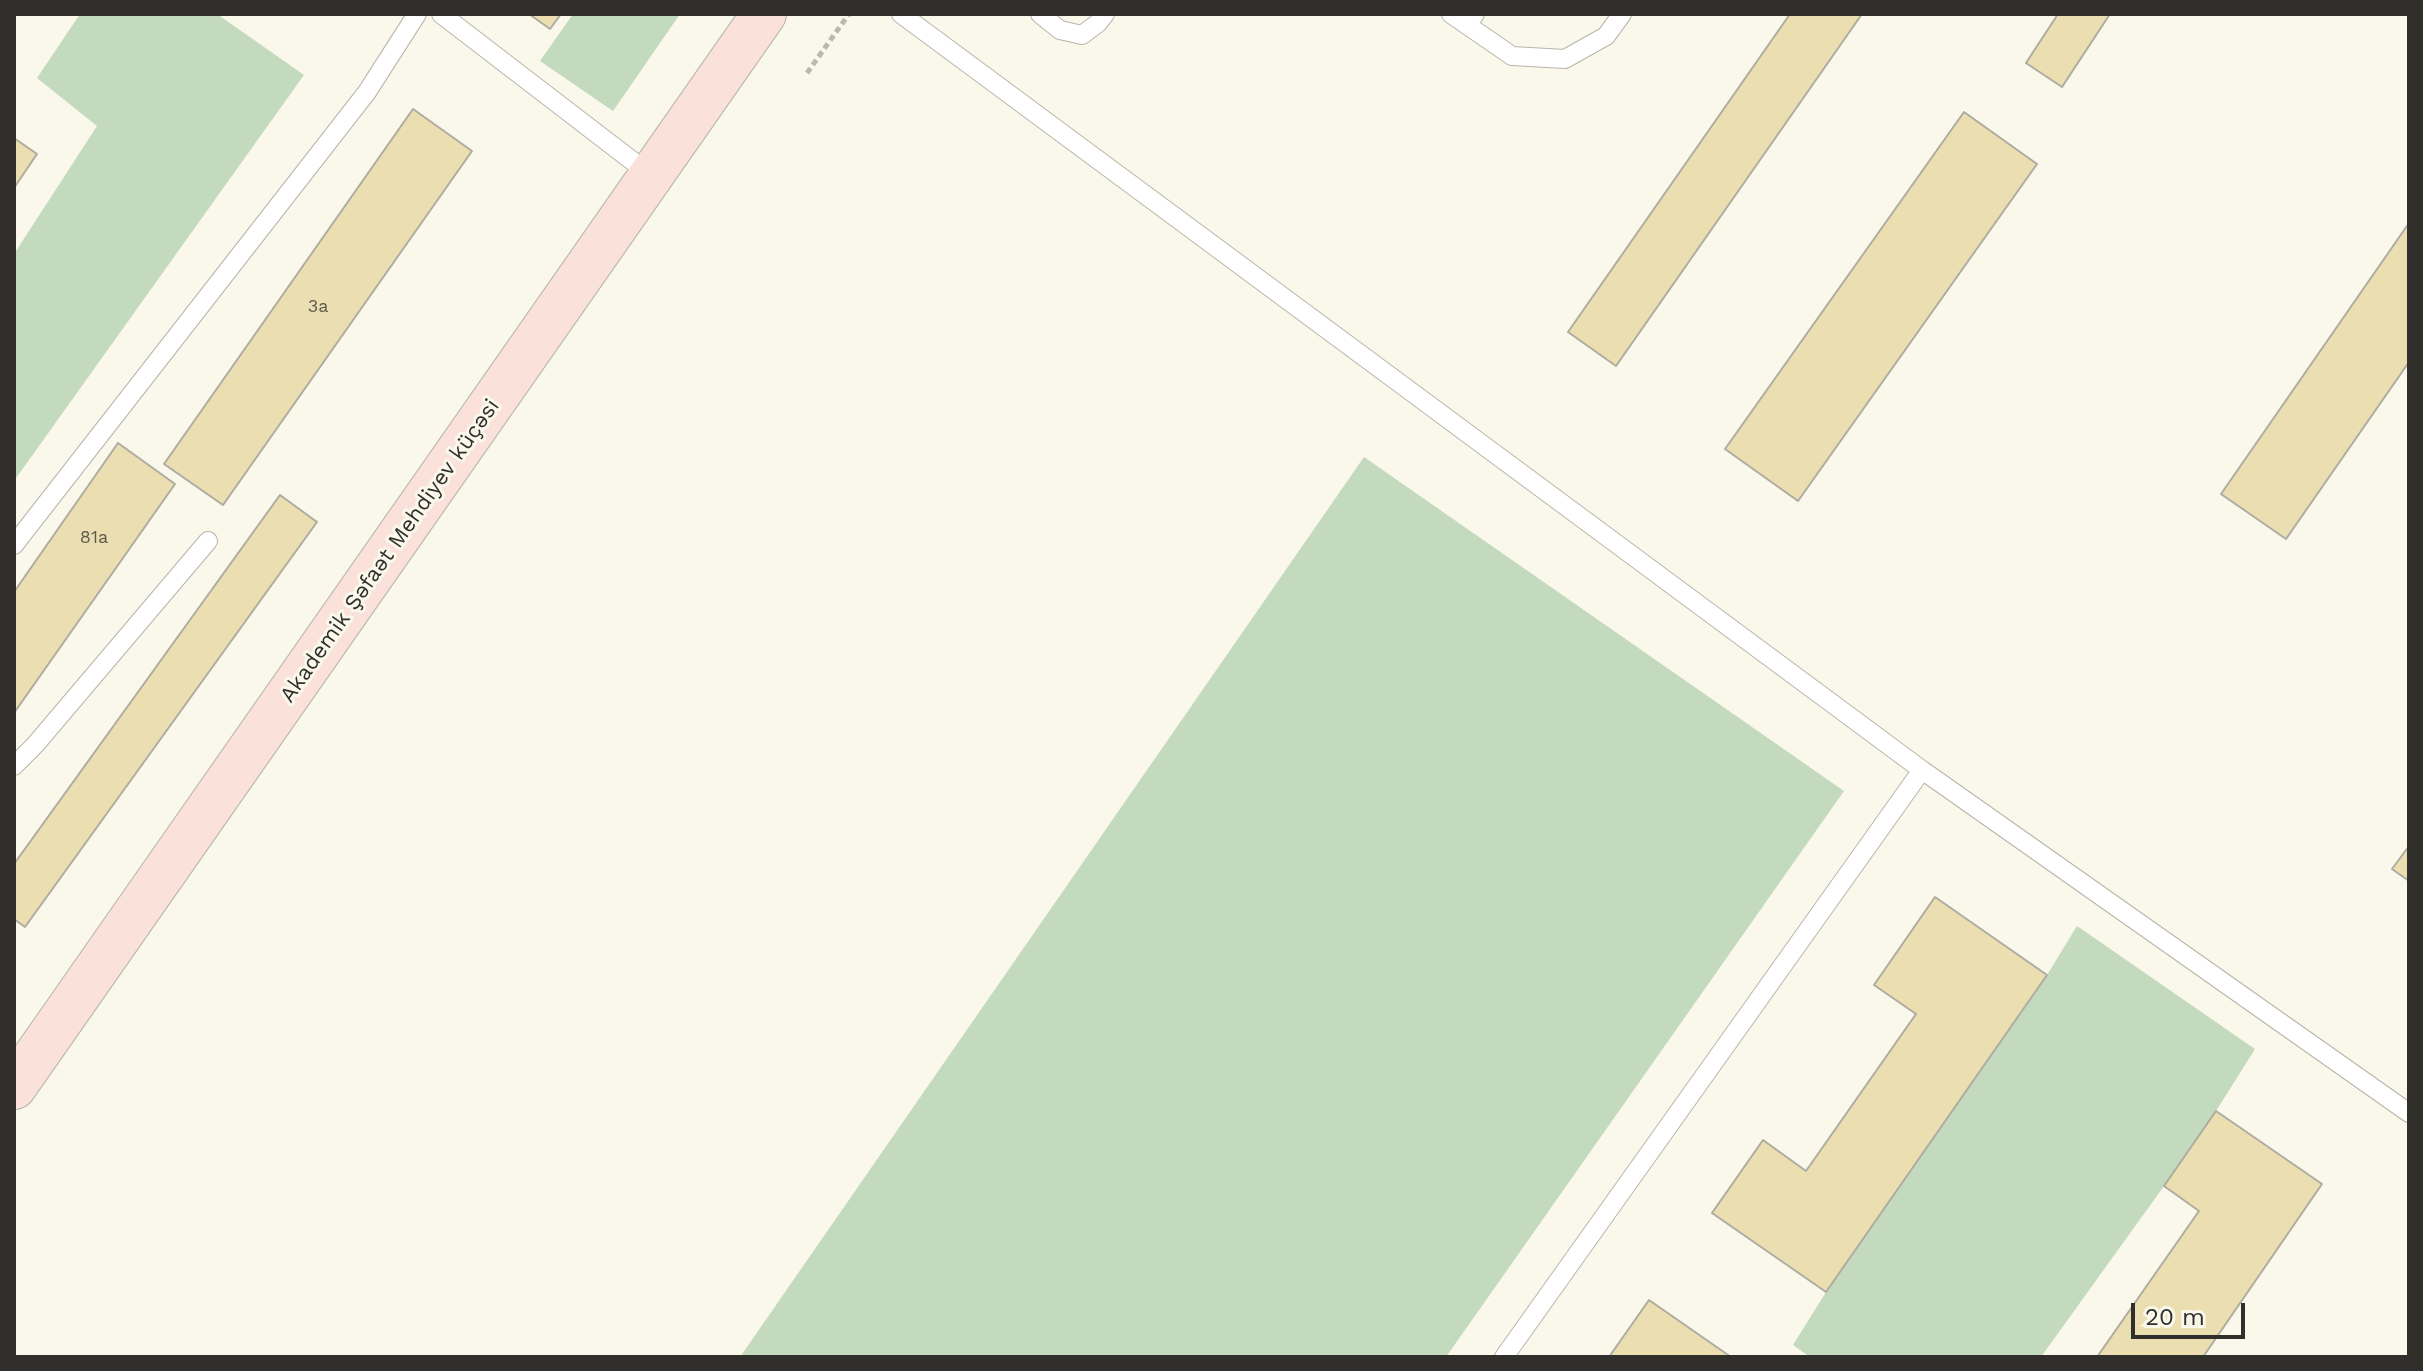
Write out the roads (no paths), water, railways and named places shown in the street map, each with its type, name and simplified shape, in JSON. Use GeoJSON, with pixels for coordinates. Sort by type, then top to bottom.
{"type":"FeatureCollection","features":[{"type":"Feature","properties":{"kind":"main road","name":"Akademik Şəfaət Mehdiyev küçəsi"},"geometry":{"type":"LineString","coordinates":[[14,1087],[764,14]]}},
{"type":"Feature","properties":{"kind":"lane"},"geometry":{"type":"LineString","coordinates":[[14,545],[367,92],[417,14]]}},
{"type":"Feature","properties":{"kind":"lane"},"geometry":{"type":"LineString","coordinates":[[441,14],[652,176]]}},
{"type":"Feature","properties":{"kind":"lane"},"geometry":{"type":"LineString","coordinates":[[901,14],[1922,770],[2409,1113]]}},
{"type":"Feature","properties":{"kind":"lane"},"geometry":{"type":"LineString","coordinates":[[1040,14],[1060,30],[1082,35],[1105,14]]}},
{"type":"Feature","properties":{"kind":"lane"},"geometry":{"type":"LineString","coordinates":[[1451,14],[1471,20],[1512,56],[1565,59],[1606,36],[1622,14]]}},
{"type":"Feature","properties":{"kind":"lane"},"geometry":{"type":"LineString","coordinates":[[14,766],[208,541]]}},
{"type":"Feature","properties":{"kind":"lane"},"geometry":{"type":"LineString","coordinates":[[1504,1357],[1922,770]]}}]}
